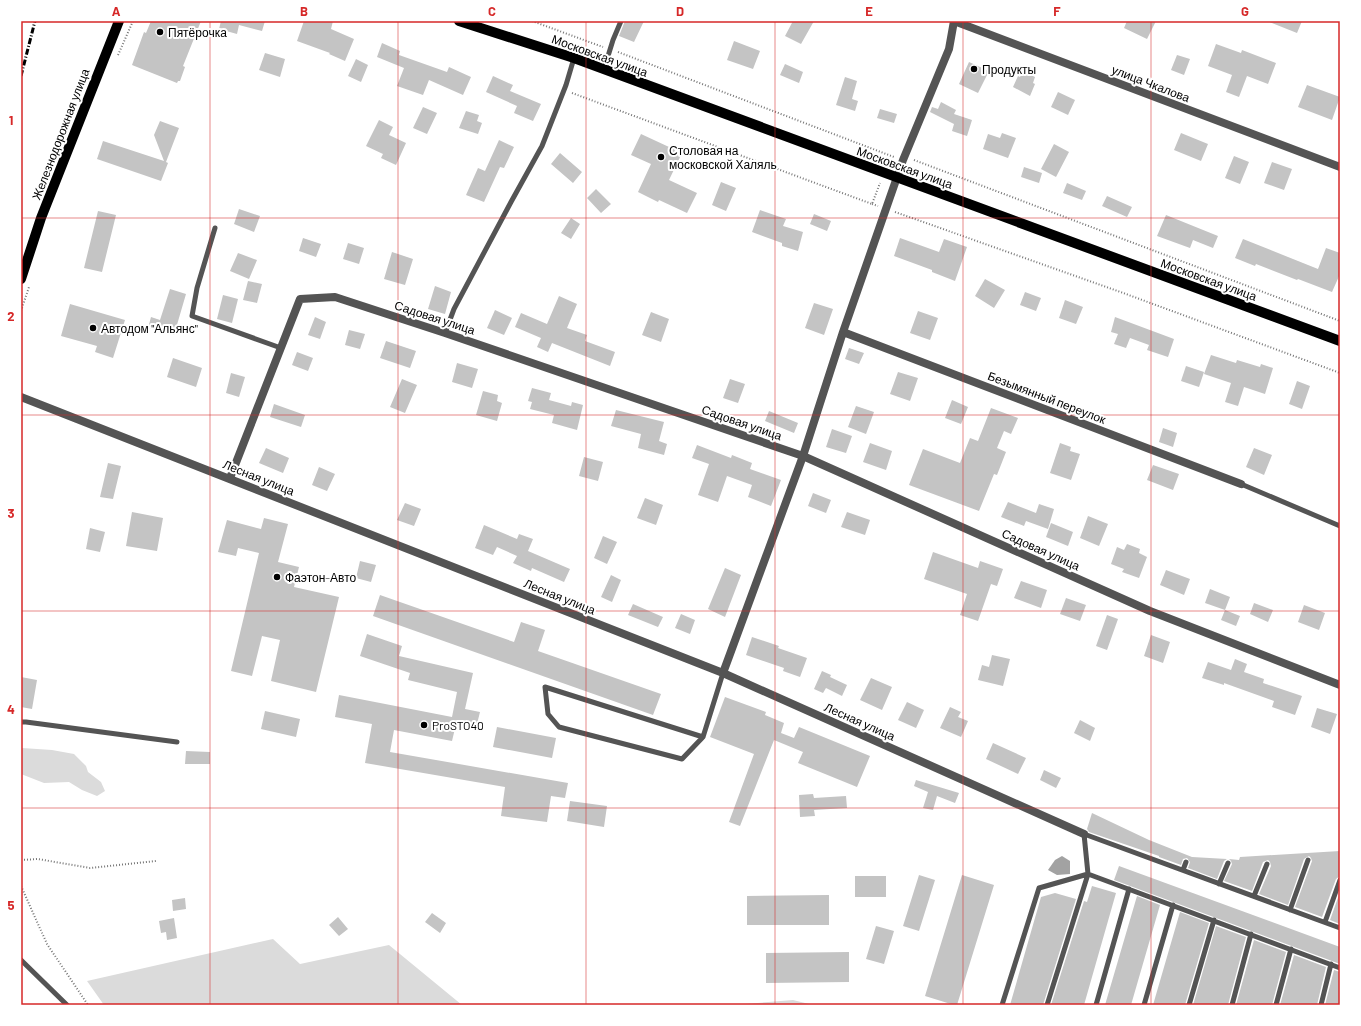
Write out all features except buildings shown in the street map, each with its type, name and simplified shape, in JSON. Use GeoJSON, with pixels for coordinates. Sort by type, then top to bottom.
{"type":"FeatureCollection","features":[{"type":"Feature","properties":{"kind":"main road","name":"Железнодорожная улица"},"geometry":{"type":"LineString","coordinates":[[21,279],[41,218],[119,21]]}},
{"type":"Feature","properties":{"kind":"main road","name":"Московская улица"},"geometry":{"type":"LineString","coordinates":[[459,21],[574,58],[1340,341]]}},
{"type":"Feature","properties":{"kind":"street"},"geometry":{"type":"LineString","coordinates":[[723,673],[803,456],[843,332],[903,160],[949,49],[954,21]]}},
{"type":"Feature","properties":{"kind":"street","name":"улица Чкалова"},"geometry":{"type":"LineString","coordinates":[[954,21],[1340,167]]}},
{"type":"Feature","properties":{"kind":"street","name":"Садовая улица"},"geometry":{"type":"LineString","coordinates":[[230,478],[300,299],[335,297],[445,333],[803,456],[1150,611],[1340,685]]}},
{"type":"Feature","properties":{"kind":"street","name":"Безымянный переулок"},"geometry":{"type":"LineString","coordinates":[[843,332],[1241,484]]}},
{"type":"Feature","properties":{"kind":"street","name":"Лесная улица"},"geometry":{"type":"LineString","coordinates":[[21,397],[723,673],[1084,834]]}},
{"type":"Feature","properties":{"kind":"lane"},"geometry":{"type":"LineString","coordinates":[[604,69],[612,40],[621,21]]}},
{"type":"Feature","properties":{"kind":"lane"},"geometry":{"type":"LineString","coordinates":[[445,333],[454,309],[542,146],[564,90],[574,58]]}},
{"type":"Feature","properties":{"kind":"lane"},"geometry":{"type":"LineString","coordinates":[[215,228],[197,288],[192,316],[281,348]]}},
{"type":"Feature","properties":{"kind":"lane"},"geometry":{"type":"LineString","coordinates":[[1241,484],[1340,526]]}},
{"type":"Feature","properties":{"kind":"lane"},"geometry":{"type":"LineString","coordinates":[[702,737],[545,688],[548,714],[559,727],[682,758],[702,737],[723,673]]}},
{"type":"Feature","properties":{"kind":"lane"},"geometry":{"type":"LineString","coordinates":[[21,722],[177,742]]}},
{"type":"Feature","properties":{"kind":"lane"},"geometry":{"type":"LineString","coordinates":[[1048,1005],[1088,874],[1084,834],[1340,928]]}},
{"type":"Feature","properties":{"kind":"lane"},"geometry":{"type":"LineString","coordinates":[[1290,910],[1308,860]]}},
{"type":"Feature","properties":{"kind":"lane"},"geometry":{"type":"LineString","coordinates":[[1183,870],[1186,862]]}},
{"type":"Feature","properties":{"kind":"lane"},"geometry":{"type":"LineString","coordinates":[[1219,884],[1228,863]]}},
{"type":"Feature","properties":{"kind":"lane"},"geometry":{"type":"LineString","coordinates":[[1254,896],[1267,864]]}},
{"type":"Feature","properties":{"kind":"lane"},"geometry":{"type":"LineString","coordinates":[[1002,1005],[1039,888],[1088,874],[1340,968]]}},
{"type":"Feature","properties":{"kind":"lane"},"geometry":{"type":"LineString","coordinates":[[1325,922],[1340,880]]}},
{"type":"Feature","properties":{"kind":"lane"},"geometry":{"type":"LineString","coordinates":[[1096,1005],[1129,889]]}},
{"type":"Feature","properties":{"kind":"lane"},"geometry":{"type":"LineString","coordinates":[[1144,1005],[1173,906]]}},
{"type":"Feature","properties":{"kind":"lane"},"geometry":{"type":"LineString","coordinates":[[1189,1005],[1214,920]]}},
{"type":"Feature","properties":{"kind":"lane"},"geometry":{"type":"LineString","coordinates":[[1232,1005],[1251,934]]}},
{"type":"Feature","properties":{"kind":"lane"},"geometry":{"type":"LineString","coordinates":[[1276,1005],[1291,949]]}},
{"type":"Feature","properties":{"kind":"lane"},"geometry":{"type":"LineString","coordinates":[[21,960],[67,1005]]}},
{"type":"Feature","properties":{"kind":"lane"},"geometry":{"type":"LineString","coordinates":[[1321,1005],[1331,964]]}},
{"type":"Feature","properties":{"kind":"path"},"geometry":{"type":"LineString","coordinates":[[532,21],[610,49],[890,156],[903,160],[916,160],[1340,321]]}},
{"type":"Feature","properties":{"kind":"path"},"geometry":{"type":"LineString","coordinates":[[564,90],[872,204],[1126,294],[1340,373]]}},
{"type":"Feature","properties":{"kind":"path"},"geometry":{"type":"LineString","coordinates":[[872,204],[890,156]]}},
{"type":"Feature","properties":{"kind":"path"},"geometry":{"type":"LineString","coordinates":[[21,860],[38,859],[90,868],[156,861]]}},
{"type":"Feature","properties":{"kind":"path"},"geometry":{"type":"LineString","coordinates":[[21,886],[46,944],[88,1005]]}},
{"type":"Feature","properties":{"kind":"shaded area"},"geometry":{"type":"Polygon","coordinates":[[[22,748],[52,750],[74,754],[86,766],[88,772],[101,782],[105,791],[97,796],[82,790],[69,782],[44,783],[21,774],[22,748]]]}},
{"type":"Feature","properties":{"kind":"shaded area"},"geometry":{"type":"Polygon","coordinates":[[[1062,856],[1070,861],[1070,874],[1057,875],[1048,870],[1055,860],[1062,856]]]}},
{"type":"Feature","properties":{"kind":"shaded area"},"geometry":{"type":"Polygon","coordinates":[[[273,939],[300,964],[389,945],[462,1005],[104,1005],[87,981],[273,939]]]}},
{"type":"Feature","properties":{"kind":"shaded area"},"geometry":{"type":"Polygon","coordinates":[[[793,1000],[813,1005],[733,1005],[793,1000]]]}},
{"type":"Feature","properties":{"kind":"railway"},"geometry":{"type":"LineString","coordinates":[[21,76],[35,21]]}},
{"type":"Feature","properties":{"kind":"place","name":"Пятёрочка"},"geometry":{"type":"Point","coordinates":[160,32]}},
{"type":"Feature","properties":{"kind":"place","name":"Продукты"},"geometry":{"type":"Point","coordinates":[974,69]}},
{"type":"Feature","properties":{"kind":"place","name":"Столовая на московской Халяль"},"geometry":{"type":"Point","coordinates":[661,157]}},
{"type":"Feature","properties":{"kind":"place","name":"Автодом \"Альянс\""},"geometry":{"type":"Point","coordinates":[93,328]}},
{"type":"Feature","properties":{"kind":"place","name":"Фаэтон-Авто"},"geometry":{"type":"Point","coordinates":[277,577]}},
{"type":"Feature","properties":{"kind":"place","name":"ProSTO40"},"geometry":{"type":"Point","coordinates":[424,725]}}]}
